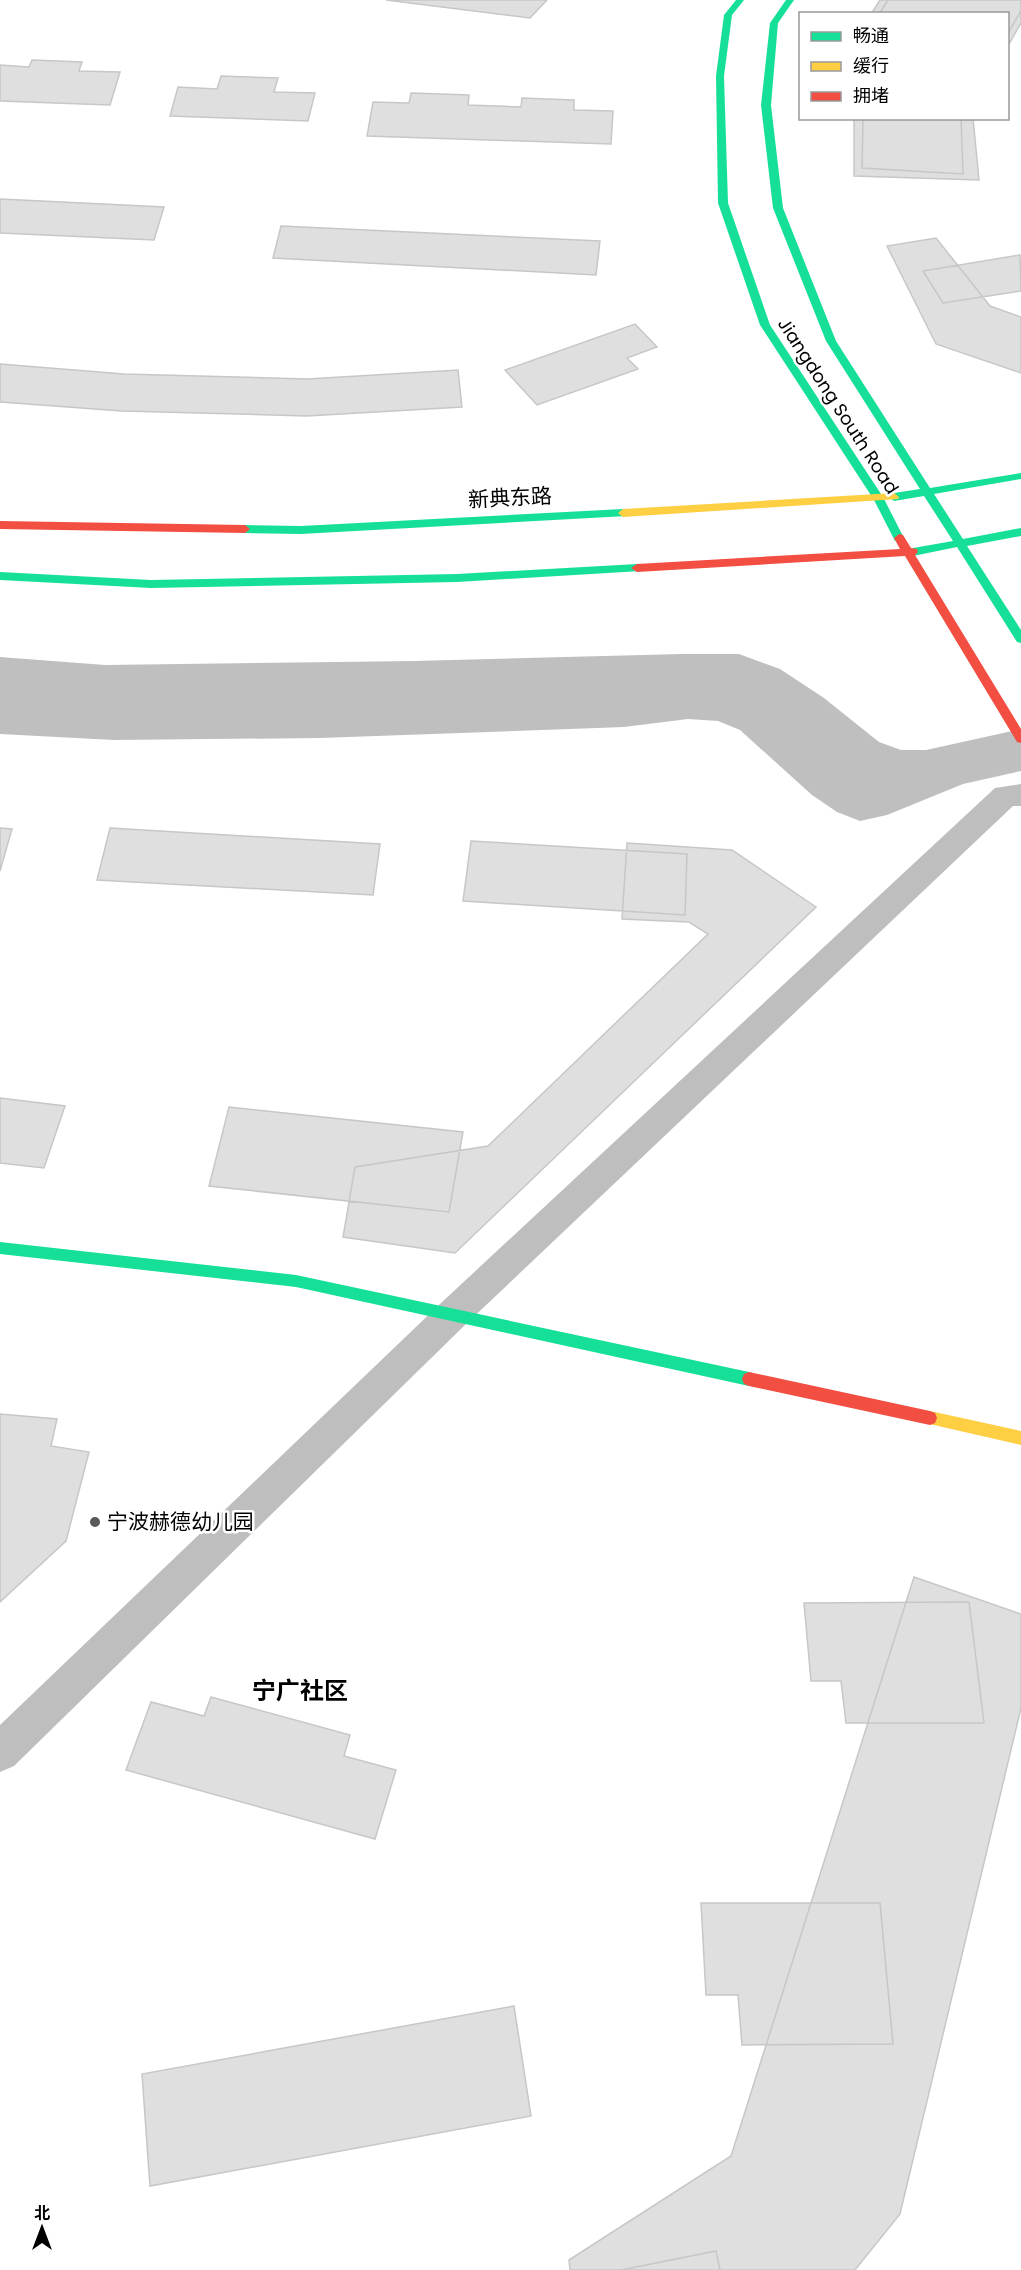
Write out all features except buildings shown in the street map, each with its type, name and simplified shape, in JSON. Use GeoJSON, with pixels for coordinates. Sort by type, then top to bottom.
{"type":"FeatureCollection","features":[{"type":"Feature","properties":{"kind":"main road","name":"Jiangdong South Road"},"geometry":{"type":"LineString","coordinates":[[741,0],[729,15],[720,75],[723,203],[765,325],[879,500],[907,553],[1021,739]]}},
{"type":"Feature","properties":{"kind":"main road","name":"Jiangdong South Road"},"geometry":{"type":"LineString","coordinates":[[790,0],[774,23],[766,105],[778,208],[831,341],[1021,639]]}},
{"type":"Feature","properties":{"kind":"main road","name":"新典东路"},"geometry":{"type":"LineString","coordinates":[[0,525],[301,530],[879,500],[1021,476]]}},
{"type":"Feature","properties":{"kind":"main road"},"geometry":{"type":"LineString","coordinates":[[0,576],[151,584],[457,578],[907,553],[1021,532]]}},
{"type":"Feature","properties":{"kind":"main road"},"geometry":{"type":"LineString","coordinates":[[0,1248],[296,1281],[1021,1438]]}},
{"type":"Feature","properties":{"kind":"street"},"geometry":{"type":"LineString","coordinates":[[0,1752],[453,1314],[1005,796],[1021,795]]}},
{"type":"Feature","properties":{"kind":"shaded area"},"geometry":{"type":"Polygon","coordinates":[[[739,654],[780,669],[824,698],[879,742],[901,750],[926,750],[1021,729],[1021,771],[963,784],[887,815],[860,821],[837,812],[812,795],[740,730],[718,721],[688,719],[624,727],[320,738],[114,740],[0,734],[0,657],[105,665],[414,661],[739,654]]]}},
{"type":"Feature","properties":{"kind":"traffic: fast"},"geometry":{"type":"LineString","coordinates":[[740,0],[728,15],[720,76],[723,203],[765,325],[879,500],[899,538]]}},
{"type":"Feature","properties":{"kind":"traffic: fast"},"geometry":{"type":"LineString","coordinates":[[790,0],[774,23],[766,105],[778,208],[831,341],[1021,639]]}},
{"type":"Feature","properties":{"kind":"traffic: fast"},"geometry":{"type":"LineString","coordinates":[[894,497],[1021,476]]}},
{"type":"Feature","properties":{"kind":"traffic: fast"},"geometry":{"type":"LineString","coordinates":[[245,529],[301,530],[623,513]]}},
{"type":"Feature","properties":{"kind":"traffic: fast"},"geometry":{"type":"LineString","coordinates":[[913,552],[1021,532]]}},
{"type":"Feature","properties":{"kind":"traffic: fast"},"geometry":{"type":"LineString","coordinates":[[0,576],[151,584],[457,578],[637,568]]}},
{"type":"Feature","properties":{"kind":"traffic: fast"},"geometry":{"type":"LineString","coordinates":[[0,1248],[296,1281],[749,1379]]}},
{"type":"Feature","properties":{"kind":"traffic: slow"},"geometry":{"type":"LineString","coordinates":[[623,513],[894,497]]}},
{"type":"Feature","properties":{"kind":"traffic: slow"},"geometry":{"type":"LineString","coordinates":[[930,1418],[1021,1438]]}},
{"type":"Feature","properties":{"kind":"traffic: jam"},"geometry":{"type":"LineString","coordinates":[[0,525],[245,529]]}},
{"type":"Feature","properties":{"kind":"traffic: jam"},"geometry":{"type":"LineString","coordinates":[[899,538],[1021,739]]}},
{"type":"Feature","properties":{"kind":"traffic: jam"},"geometry":{"type":"LineString","coordinates":[[637,568],[913,552]]}},
{"type":"Feature","properties":{"kind":"traffic: jam"},"geometry":{"type":"LineString","coordinates":[[749,1379],[930,1418]]}},
{"type":"Feature","properties":{"kind":"place","name":"宁波赫德幼儿园"},"geometry":{"type":"Point","coordinates":[95,1522]}},
{"type":"Feature","properties":{"kind":"district","name":"宁广社区"},"geometry":{"type":"Point","coordinates":[300,1691]}}]}
